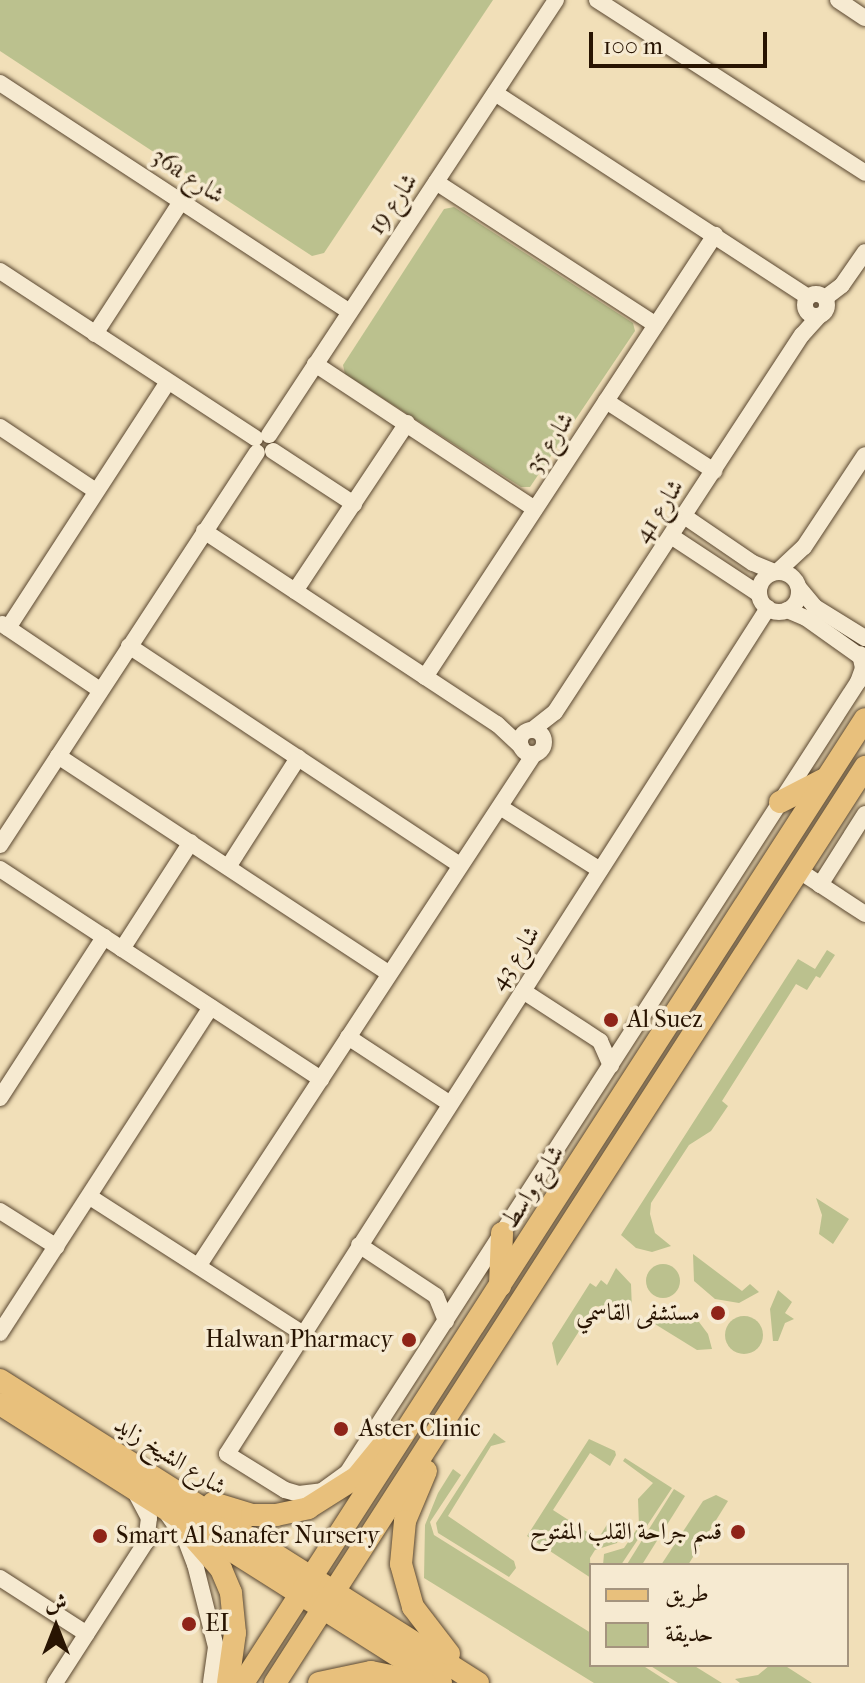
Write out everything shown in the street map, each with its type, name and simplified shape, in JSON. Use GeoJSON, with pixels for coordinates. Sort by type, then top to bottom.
{"type":"FeatureCollection","features":[{"type":"Feature","properties":{"kind":"main road","name":"شارع واسط"},"geometry":{"type":"LineString","coordinates":[[243,1683],[865,719]]}},
{"type":"Feature","properties":{"kind":"main road"},"geometry":{"type":"LineString","coordinates":[[275,1683],[865,767]]}},
{"type":"Feature","properties":{"kind":"main road"},"geometry":{"type":"LineString","coordinates":[[780,802],[828,777]]}},
{"type":"Feature","properties":{"kind":"main road"},"geometry":{"type":"LineString","coordinates":[[500,1287],[502,1233]]}},
{"type":"Feature","properties":{"kind":"main road","name":"شارع الشيخ زايد"},"geometry":{"type":"LineString","coordinates":[[0,1380],[160,1481],[307,1586]]}},
{"type":"Feature","properties":{"kind":"main road","name":"شارع الشيخ زايد"},"geometry":{"type":"LineString","coordinates":[[0,1404],[163,1508],[307,1586]]}},
{"type":"Feature","properties":{"kind":"main road"},"geometry":{"type":"LineString","coordinates":[[160,1481],[226,1509],[264,1515],[308,1508],[363,1472],[387,1440],[420,1413]]}},
{"type":"Feature","properties":{"kind":"main road"},"geometry":{"type":"LineString","coordinates":[[435,1436],[434,1451],[405,1521],[401,1564],[407,1594],[420,1621],[475,1681]]}},
{"type":"Feature","properties":{"kind":"main road"},"geometry":{"type":"LineString","coordinates":[[163,1508],[204,1548],[227,1581],[235,1620],[228,1683]]}},
{"type":"Feature","properties":{"kind":"main road"},"geometry":{"type":"LineString","coordinates":[[307,1586],[335,1590],[475,1681]]}},
{"type":"Feature","properties":{"kind":"main road"},"geometry":{"type":"LineString","coordinates":[[307,1586],[323,1610],[441,1683]]}},
{"type":"Feature","properties":{"kind":"main road"},"geometry":{"type":"LineString","coordinates":[[319,1683],[371,1672],[425,1683]]}},
{"type":"Feature","properties":{"kind":"street","name":"شارع 19"},"geometry":{"type":"LineString","coordinates":[[0,845],[556,0]]}},
{"type":"Feature","properties":{"kind":"street"},"geometry":{"type":"LineString","coordinates":[[597,0],[865,173]]}},
{"type":"Feature","properties":{"kind":"street"},"geometry":{"type":"LineString","coordinates":[[838,0],[865,18]]}},
{"type":"Feature","properties":{"kind":"street","name":"36a شارع"},"geometry":{"type":"LineString","coordinates":[[0,83],[349,311]]}},
{"type":"Feature","properties":{"kind":"street"},"geometry":{"type":"LineString","coordinates":[[495,93],[715,235],[815,306],[842,285],[865,252]]}},
{"type":"Feature","properties":{"kind":"street"},"geometry":{"type":"LineString","coordinates":[[436,182],[656,325]]}},
{"type":"Feature","properties":{"kind":"street"},"geometry":{"type":"LineString","coordinates":[[95,334],[182,200]]}},
{"type":"Feature","properties":{"kind":"street","name":"شارع 35"},"geometry":{"type":"LineString","coordinates":[[425,677],[715,235]]}},
{"type":"Feature","properties":{"kind":"street"},"geometry":{"type":"LineString","coordinates":[[0,271],[354,504]]}},
{"type":"Feature","properties":{"kind":"street","name":"شارع 41"},"geometry":{"type":"LineString","coordinates":[[500,807],[519,778],[530,742],[555,712],[714,471],[802,335],[815,306]]}},
{"type":"Feature","properties":{"kind":"street"},"geometry":{"type":"LineString","coordinates":[[315,364],[535,509]]}},
{"type":"Feature","properties":{"kind":"street"},"geometry":{"type":"LineString","coordinates":[[100,690],[4,625],[168,382]]}},
{"type":"Feature","properties":{"kind":"street"},"geometry":{"type":"LineString","coordinates":[[606,401],[714,471]]}},
{"type":"Feature","properties":{"kind":"street"},"geometry":{"type":"LineString","coordinates":[[295,591],[407,423]]}},
{"type":"Feature","properties":{"kind":"street"},"geometry":{"type":"LineString","coordinates":[[2,433],[96,491]]}},
{"type":"Feature","properties":{"kind":"street"},"geometry":{"type":"LineString","coordinates":[[763,601],[761,583],[804,547],[865,455]]}},
{"type":"Feature","properties":{"kind":"street"},"geometry":{"type":"LineString","coordinates":[[339,1486],[858,682],[863,668],[863,651],[815,607],[786,572],[776,572],[753,563],[684,516]]}},
{"type":"Feature","properties":{"kind":"street"},"geometry":{"type":"LineString","coordinates":[[204,531],[497,724],[530,742]]}},
{"type":"Feature","properties":{"kind":"street"},"geometry":{"type":"LineString","coordinates":[[671,536],[740,578],[763,601],[787,610],[863,651]]}},
{"type":"Feature","properties":{"kind":"street"},"geometry":{"type":"LineString","coordinates":[[787,610],[797,601],[798,565],[804,547]]}},
{"type":"Feature","properties":{"kind":"street","name":"شارع 43"},"geometry":{"type":"LineString","coordinates":[[339,1486],[314,1493],[294,1494],[227,1454],[600,870],[763,601]]}},
{"type":"Feature","properties":{"kind":"street"},"geometry":{"type":"LineString","coordinates":[[129,646],[460,865]]}},
{"type":"Feature","properties":{"kind":"street"},"geometry":{"type":"LineString","coordinates":[[58,756],[388,973]]}},
{"type":"Feature","properties":{"kind":"street"},"geometry":{"type":"LineString","coordinates":[[228,867],[298,758]]}},
{"type":"Feature","properties":{"kind":"street"},"geometry":{"type":"LineString","coordinates":[[199,1265],[388,973],[500,807],[600,870]]}},
{"type":"Feature","properties":{"kind":"street"},"geometry":{"type":"LineString","coordinates":[[820,885],[865,814]]}},
{"type":"Feature","properties":{"kind":"street"},"geometry":{"type":"LineString","coordinates":[[122,949],[191,842]]}},
{"type":"Feature","properties":{"kind":"street"},"geometry":{"type":"LineString","coordinates":[[0,869],[321,1079]]}},
{"type":"Feature","properties":{"kind":"street"},"geometry":{"type":"LineString","coordinates":[[798,870],[865,914]]}},
{"type":"Feature","properties":{"kind":"street"},"geometry":{"type":"LineString","coordinates":[[0,1098],[104,937]]}},
{"type":"Feature","properties":{"kind":"street"},"geometry":{"type":"LineString","coordinates":[[523,991],[600,1041],[611,1066]]}},
{"type":"Feature","properties":{"kind":"street"},"geometry":{"type":"LineString","coordinates":[[1,1333],[211,1007]]}},
{"type":"Feature","properties":{"kind":"street"},"geometry":{"type":"LineString","coordinates":[[348,1037],[449,1103]]}},
{"type":"Feature","properties":{"kind":"street"},"geometry":{"type":"LineString","coordinates":[[600,1041],[628,1040]]}},
{"type":"Feature","properties":{"kind":"street"},"geometry":{"type":"LineString","coordinates":[[90,1197],[302,1333]]}},
{"type":"Feature","properties":{"kind":"street"},"geometry":{"type":"LineString","coordinates":[[0,1211],[57,1247]]}},
{"type":"Feature","properties":{"kind":"street"},"geometry":{"type":"LineString","coordinates":[[359,1245],[436,1296],[446,1321]]}},
{"type":"Feature","properties":{"kind":"street"},"geometry":{"type":"LineString","coordinates":[[436,1296],[463,1295]]}},
{"type":"Feature","properties":{"kind":"street"},"geometry":{"type":"LineString","coordinates":[[0,1367],[18,1381],[34,1401]]}},
{"type":"Feature","properties":{"kind":"street"},"geometry":{"type":"LineString","coordinates":[[55,1683],[149,1534],[149,1518],[132,1488]]}},
{"type":"Feature","properties":{"kind":"street"},"geometry":{"type":"LineString","coordinates":[[163,1508],[186,1541],[195,1564],[216,1647],[211,1683]]}},
{"type":"Feature","properties":{"kind":"street"},"geometry":{"type":"LineString","coordinates":[[0,1578],[87,1634]]}},
{"type":"Feature","properties":{"kind":"green space"},"geometry":{"type":"Polygon","coordinates":[[[0,0],[493,0],[324,253],[312,256],[0,51],[0,0]]]}},
{"type":"Feature","properties":{"kind":"green space"},"geometry":{"type":"Polygon","coordinates":[[[454,207],[633,323],[635,331],[530,487],[521,487],[345,374],[343,365],[444,209],[454,207]]]}},
{"type":"Feature","properties":{"kind":"green space"},"geometry":{"type":"Polygon","coordinates":[[[827,950],[835,955],[820,978],[816,976],[807,990],[796,984],[722,1101],[728,1106],[711,1131],[689,1145],[651,1203],[650,1214],[655,1233],[671,1246],[652,1252],[636,1248],[621,1235],[798,959],[815,969],[827,950]]]}},
{"type":"Feature","properties":{"kind":"green space"},"geometry":{"type":"Polygon","coordinates":[[[816,1198],[849,1219],[833,1244],[819,1234],[822,1215],[816,1198]]]}},
{"type":"Feature","properties":{"kind":"green space"},"geometry":{"type":"Polygon","coordinates":[[[693,1254],[742,1291],[750,1284],[759,1292],[739,1303],[715,1299],[694,1281],[693,1254]]]}},
{"type":"Feature","properties":{"kind":"green space"},"geometry":{"type":"Polygon","coordinates":[[[663,1264],[675,1269],[680,1281],[675,1293],[663,1298],[651,1293],[646,1281],[651,1269],[663,1264]]]}},
{"type":"Feature","properties":{"kind":"green space"},"geometry":{"type":"Polygon","coordinates":[[[616,1268],[631,1284],[632,1310],[595,1306],[557,1366],[552,1343],[590,1283],[596,1287],[601,1280],[607,1285],[616,1268]]]}},
{"type":"Feature","properties":{"kind":"green space"},"geometry":{"type":"Polygon","coordinates":[[[778,1290],[792,1302],[785,1313],[794,1319],[785,1323],[778,1341],[773,1341],[770,1309],[778,1290]]]}},
{"type":"Feature","properties":{"kind":"green space"},"geometry":{"type":"Polygon","coordinates":[[[671,1313],[686,1314],[699,1322],[708,1334],[712,1349],[697,1350],[650,1321],[671,1313]]]}},
{"type":"Feature","properties":{"kind":"green space"},"geometry":{"type":"Polygon","coordinates":[[[744,1316],[757,1322],[763,1335],[757,1348],[744,1354],[731,1348],[725,1335],[731,1322],[744,1316]]]}},
{"type":"Feature","properties":{"kind":"green space"},"geometry":{"type":"Polygon","coordinates":[[[494,1433],[506,1442],[491,1446],[448,1516],[514,1561],[516,1568],[509,1577],[438,1533],[436,1523],[494,1433]]]}},
{"type":"Feature","properties":{"kind":"green space"},"geometry":{"type":"Polygon","coordinates":[[[589,1439],[615,1451],[610,1466],[590,1453],[553,1510],[598,1539],[608,1523],[621,1532],[617,1543],[595,1550],[590,1558],[589,1577],[527,1536],[589,1439]]]}},
{"type":"Feature","properties":{"kind":"green space"},"geometry":{"type":"Polygon","coordinates":[[[625,1458],[672,1488],[622,1563],[603,1563],[604,1554],[624,1548],[639,1526],[638,1499],[653,1483],[623,1461],[625,1458]]]}},
{"type":"Feature","properties":{"kind":"green space"},"geometry":{"type":"Polygon","coordinates":[[[453,1469],[461,1475],[430,1522],[434,1535],[589,1632],[589,1667],[645,1667],[670,1683],[594,1683],[424,1578],[425,1525],[438,1493],[453,1469]]]}},
{"type":"Feature","properties":{"kind":"green space"},"geometry":{"type":"Polygon","coordinates":[[[674,1489],[685,1496],[643,1563],[628,1563],[674,1489]]]}},
{"type":"Feature","properties":{"kind":"green space"},"geometry":{"type":"Polygon","coordinates":[[[716,1495],[728,1501],[689,1563],[662,1563],[703,1501],[716,1495]]]}},
{"type":"Feature","properties":{"kind":"green space"},"geometry":{"type":"Polygon","coordinates":[[[652,1667],[696,1667],[722,1683],[678,1683],[652,1667]]]}},
{"type":"Feature","properties":{"kind":"green space"},"geometry":{"type":"Polygon","coordinates":[[[768,1667],[787,1667],[812,1683],[740,1683],[735,1679],[758,1675],[768,1667]]]}},
{"type":"Feature","properties":{"kind":"place","name":"Al Suez"},"geometry":{"type":"Point","coordinates":[611,1020]}},
{"type":"Feature","properties":{"kind":"place","name":"مستشفى القاسمي"},"geometry":{"type":"Point","coordinates":[718,1313]}},
{"type":"Feature","properties":{"kind":"place","name":"Halwan Pharmacy"},"geometry":{"type":"Point","coordinates":[409,1340]}},
{"type":"Feature","properties":{"kind":"place","name":"Aster Clinic"},"geometry":{"type":"Point","coordinates":[341,1429]}},
{"type":"Feature","properties":{"kind":"place","name":"قسم جراحة القلب المفتوح"},"geometry":{"type":"Point","coordinates":[738,1532]}},
{"type":"Feature","properties":{"kind":"place","name":"Smart Al Sanafer Nursery"},"geometry":{"type":"Point","coordinates":[100,1536]}},
{"type":"Feature","properties":{"kind":"place","name":"EI"},"geometry":{"type":"Point","coordinates":[189,1624]}}]}
